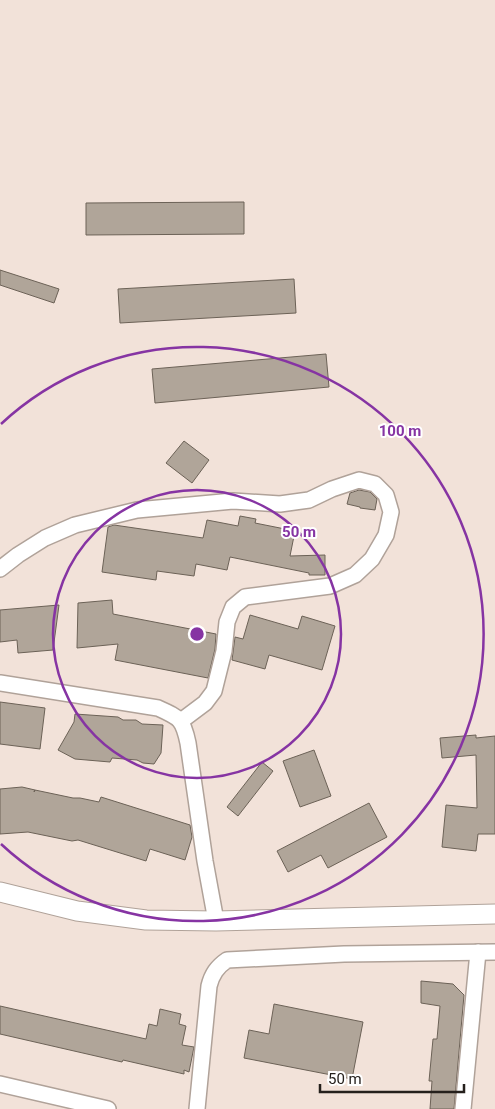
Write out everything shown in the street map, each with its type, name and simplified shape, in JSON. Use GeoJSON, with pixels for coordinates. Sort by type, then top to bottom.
{"type":"FeatureCollection","features":[{"type":"Feature","properties":{"kind":"street"},"geometry":{"type":"LineString","coordinates":[[0,568],[45,538],[75,526],[136,510],[233,501],[280,504],[309,500],[332,488],[359,480],[375,484],[386,495],[391,512],[386,536],[372,559],[355,576],[330,586],[245,597],[232,607],[227,622],[224,651],[214,691],[205,703],[181,721]]}},
{"type":"Feature","properties":{"kind":"street"},"geometry":{"type":"LineString","coordinates":[[0,683],[158,708],[181,721],[188,743],[205,861],[216,921]]}},
{"type":"Feature","properties":{"kind":"street"},"geometry":{"type":"LineString","coordinates":[[0,892],[78,911],[146,920],[216,921],[495,914]]}},
{"type":"Feature","properties":{"kind":"street"},"geometry":{"type":"LineString","coordinates":[[463,1109],[478,952]]}},
{"type":"Feature","properties":{"kind":"street"},"geometry":{"type":"LineString","coordinates":[[197,1109],[208,986],[218,967],[227,960],[344,954],[495,952]]}},
{"type":"Feature","properties":{"kind":"street"},"geometry":{"type":"LineString","coordinates":[[0,1084],[108,1109]]}},
{"type":"Feature","properties":{"kind":"building"},"geometry":{"type":"Polygon","coordinates":[[[244,202],[244,234],[86,235],[86,203],[244,202]]]}},
{"type":"Feature","properties":{"kind":"building"},"geometry":{"type":"Polygon","coordinates":[[[0,270],[59,289],[54,303],[0,285],[0,270]]]}},
{"type":"Feature","properties":{"kind":"building"},"geometry":{"type":"Polygon","coordinates":[[[294,279],[296,313],[120,323],[118,289],[294,279]]]}},
{"type":"Feature","properties":{"kind":"building"},"geometry":{"type":"Polygon","coordinates":[[[326,354],[329,387],[155,403],[152,369],[326,354]]]}},
{"type":"Feature","properties":{"kind":"building"},"geometry":{"type":"Polygon","coordinates":[[[184,441],[209,460],[192,483],[166,463],[184,441]]]}},
{"type":"Feature","properties":{"kind":"building"},"geometry":{"type":"Polygon","coordinates":[[[359,490],[370,492],[377,499],[375,510],[347,504],[350,493],[359,490]]]}},
{"type":"Feature","properties":{"kind":"building"},"geometry":{"type":"Polygon","coordinates":[[[240,516],[256,519],[255,523],[295,531],[290,556],[325,555],[325,575],[309,575],[309,573],[230,557],[227,570],[196,564],[194,576],[157,571],[156,580],[102,572],[108,527],[114,525],[203,538],[207,520],[238,526],[240,516]]]}},
{"type":"Feature","properties":{"kind":"building"},"geometry":{"type":"Polygon","coordinates":[[[112,600],[113,614],[216,634],[215,649],[208,678],[115,660],[118,644],[77,648],[78,603],[112,600]]]}},
{"type":"Feature","properties":{"kind":"building"},"geometry":{"type":"Polygon","coordinates":[[[59,605],[53,650],[18,653],[17,640],[0,642],[0,610],[59,605]]]}},
{"type":"Feature","properties":{"kind":"building"},"geometry":{"type":"Polygon","coordinates":[[[250,615],[298,629],[302,616],[335,626],[322,670],[269,655],[265,669],[232,660],[235,637],[243,639],[250,615]]]}},
{"type":"Feature","properties":{"kind":"building"},"geometry":{"type":"Polygon","coordinates":[[[0,702],[45,708],[40,749],[0,744],[0,702]]]}},
{"type":"Feature","properties":{"kind":"building"},"geometry":{"type":"Polygon","coordinates":[[[75,714],[118,717],[123,720],[136,720],[142,724],[163,725],[161,753],[154,764],[143,763],[137,760],[112,758],[110,762],[75,759],[58,750],[74,722],[75,714]]]}},
{"type":"Feature","properties":{"kind":"building"},"geometry":{"type":"Polygon","coordinates":[[[476,735],[476,738],[495,736],[495,834],[478,834],[476,851],[442,847],[446,805],[477,808],[476,755],[442,758],[440,738],[476,735]]]}},
{"type":"Feature","properties":{"kind":"building"},"geometry":{"type":"Polygon","coordinates":[[[314,750],[331,796],[300,807],[283,761],[314,750]]]}},
{"type":"Feature","properties":{"kind":"building"},"geometry":{"type":"Polygon","coordinates":[[[262,762],[273,771],[238,816],[227,807],[262,762]]]}},
{"type":"Feature","properties":{"kind":"building"},"geometry":{"type":"Polygon","coordinates":[[[22,787],[99,802],[101,797],[190,825],[192,837],[185,860],[150,849],[146,861],[78,840],[72,841],[28,832],[0,834],[0,789],[22,787]]]}},
{"type":"Feature","properties":{"kind":"building"},"geometry":{"type":"Polygon","coordinates":[[[369,803],[387,837],[328,868],[321,855],[288,872],[277,851],[369,803]]]}},
{"type":"Feature","properties":{"kind":"building"},"geometry":{"type":"Polygon","coordinates":[[[421,981],[453,984],[464,995],[454,1109],[430,1109],[432,1081],[429,1081],[433,1039],[437,1039],[440,1006],[421,1003],[421,981]]]}},
{"type":"Feature","properties":{"kind":"building"},"geometry":{"type":"Polygon","coordinates":[[[274,1004],[363,1022],[352,1079],[244,1058],[249,1030],[269,1034],[274,1004]]]}},
{"type":"Feature","properties":{"kind":"building"},"geometry":{"type":"Polygon","coordinates":[[[0,1006],[146,1039],[149,1024],[157,1026],[160,1009],[181,1014],[179,1024],[186,1026],[182,1045],[194,1047],[189,1072],[184,1070],[184,1074],[123,1060],[122,1062],[0,1034],[0,1006]]]}}]}
